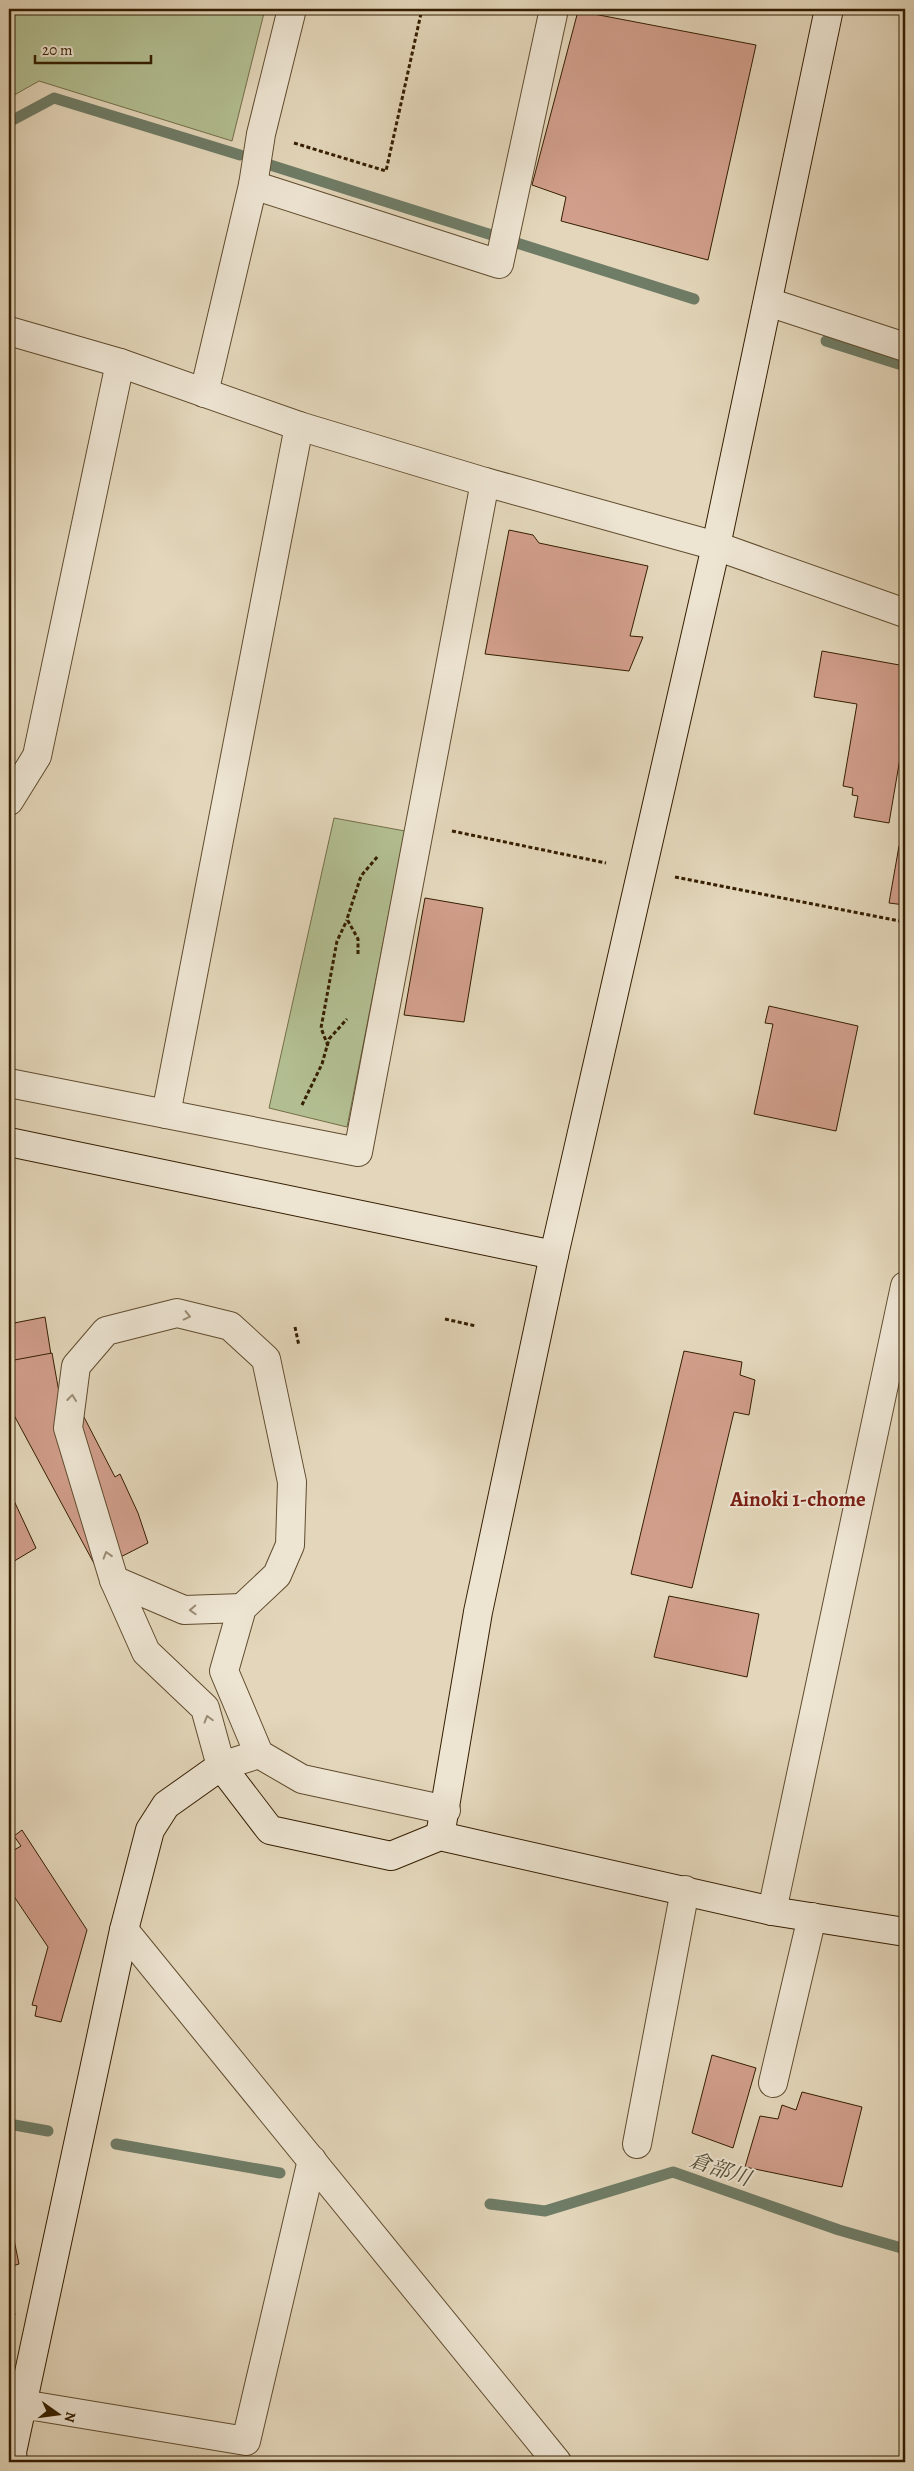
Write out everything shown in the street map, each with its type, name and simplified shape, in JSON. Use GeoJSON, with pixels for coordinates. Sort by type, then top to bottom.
{"type":"FeatureCollection","features":[{"type":"Feature","properties":{"kind":"street"},"geometry":{"type":"LineString","coordinates":[[204,393],[253,186],[261,134],[292,9]]}},
{"type":"Feature","properties":{"kind":"street"},"geometry":{"type":"LineString","coordinates":[[253,186],[500,264],[554,9]]}},
{"type":"Feature","properties":{"kind":"street"},"geometry":{"type":"LineString","coordinates":[[828,9],[716,546],[554,1254],[478,1612],[443,1823],[392,1856],[270,1830],[221,1766],[204,1708],[146,1652],[114,1580],[68,1428],[76,1366],[106,1330],[177,1314],[230,1326],[266,1359],[292,1482],[290,1545],[277,1575],[242,1608],[224,1671],[258,1754],[302,1779],[443,1823],[684,1890],[772,1911],[905,1932]]}},
{"type":"Feature","properties":{"kind":"street"},"geometry":{"type":"LineString","coordinates":[[768,302],[905,347]]}},
{"type":"Feature","properties":{"kind":"street"},"geometry":{"type":"LineString","coordinates":[[9,331],[120,363],[299,426],[485,482],[716,546],[905,613]]}},
{"type":"Feature","properties":{"kind":"street"},"geometry":{"type":"LineString","coordinates":[[9,801],[37,756],[120,363]]}},
{"type":"Feature","properties":{"kind":"street"},"geometry":{"type":"LineString","coordinates":[[166,1114],[299,426]]}},
{"type":"Feature","properties":{"kind":"street"},"geometry":{"type":"LineString","coordinates":[[9,1083],[358,1152],[485,482]]}},
{"type":"Feature","properties":{"kind":"street"},"geometry":{"type":"LineString","coordinates":[[9,1142],[554,1254]]}},
{"type":"Feature","properties":{"kind":"street"},"geometry":{"type":"LineString","coordinates":[[772,1911],[905,1286]]}},
{"type":"Feature","properties":{"kind":"street"},"geometry":{"type":"LineString","coordinates":[[114,1580],[184,1610],[242,1608]]}},
{"type":"Feature","properties":{"kind":"street"},"geometry":{"type":"LineString","coordinates":[[13,2462],[12,2452],[22,2404],[124,1930],[150,1830],[166,1805],[221,1766],[258,1754]]}},
{"type":"Feature","properties":{"kind":"street"},"geometry":{"type":"LineString","coordinates":[[637,2144],[684,1890]]}},
{"type":"Feature","properties":{"kind":"street"},"geometry":{"type":"LineString","coordinates":[[773,2083],[812,1917]]}},
{"type":"Feature","properties":{"kind":"street"},"geometry":{"type":"LineString","coordinates":[[124,1930],[557,2462]]}},
{"type":"Feature","properties":{"kind":"street"},"geometry":{"type":"LineString","coordinates":[[22,2404],[246,2441],[312,2160]]}},
{"type":"Feature","properties":{"kind":"path"},"geometry":{"type":"LineString","coordinates":[[261,134],[386,170],[422,9]]}},
{"type":"Feature","properties":{"kind":"path"},"geometry":{"type":"LineString","coordinates":[[420,825],[606,863]]}},
{"type":"Feature","properties":{"kind":"path"},"geometry":{"type":"LineString","coordinates":[[328,1046],[321,1028],[337,941],[347,920],[361,876],[379,855]]}},
{"type":"Feature","properties":{"kind":"path"},"geometry":{"type":"LineString","coordinates":[[642,871],[905,922]]}},
{"type":"Feature","properties":{"kind":"path"},"geometry":{"type":"LineString","coordinates":[[347,920],[358,939],[359,963]]}},
{"type":"Feature","properties":{"kind":"path"},"geometry":{"type":"LineString","coordinates":[[294,1140],[302,1106],[322,1064],[330,1039],[347,1020],[349,1012]]}},
{"type":"Feature","properties":{"kind":"path"},"geometry":{"type":"LineString","coordinates":[[445,1319],[476,1326]]}},
{"type":"Feature","properties":{"kind":"path"},"geometry":{"type":"LineString","coordinates":[[295,1327],[300,1349]]}},
{"type":"Feature","properties":{"kind":"green space"},"geometry":{"type":"Polygon","coordinates":[[[14,9],[265,9],[232,141],[39,81],[9,98],[9,22],[11,22],[14,9]]]}},
{"type":"Feature","properties":{"kind":"green space"},"geometry":{"type":"Polygon","coordinates":[[[334,818],[405,831],[347,1127],[269,1108],[334,818]]]}},
{"type":"Feature","properties":{"kind":"building"},"geometry":{"type":"Polygon","coordinates":[[[578,11],[756,45],[708,260],[561,221],[566,197],[532,185],[578,11]]]}},
{"type":"Feature","properties":{"kind":"building"},"geometry":{"type":"Polygon","coordinates":[[[509,530],[533,535],[539,543],[648,566],[630,636],[643,637],[629,671],[485,654],[509,530]]]}},
{"type":"Feature","properties":{"kind":"building"},"geometry":{"type":"Polygon","coordinates":[[[822,651],[905,666],[905,729],[889,823],[854,817],[858,796],[852,795],[853,788],[843,786],[857,704],[814,697],[822,651]]]}},
{"type":"Feature","properties":{"kind":"building"},"geometry":{"type":"Polygon","coordinates":[[[899,846],[905,847],[905,905],[889,903],[899,846]]]}},
{"type":"Feature","properties":{"kind":"building"},"geometry":{"type":"Polygon","coordinates":[[[425,898],[483,908],[464,1022],[404,1015],[425,898]]]}},
{"type":"Feature","properties":{"kind":"building"},"geometry":{"type":"Polygon","coordinates":[[[769,1006],[858,1026],[836,1131],[754,1114],[773,1024],[765,1023],[769,1006]]]}},
{"type":"Feature","properties":{"kind":"building"},"geometry":{"type":"Polygon","coordinates":[[[45,1317],[52,1361],[9,1369],[9,1324],[45,1317]]]}},
{"type":"Feature","properties":{"kind":"building"},"geometry":{"type":"Polygon","coordinates":[[[684,1351],[742,1362],[740,1375],[755,1380],[749,1415],[734,1412],[692,1588],[631,1574],[684,1351]]]}},
{"type":"Feature","properties":{"kind":"building"},"geometry":{"type":"Polygon","coordinates":[[[52,1353],[60,1398],[71,1392],[115,1477],[120,1474],[138,1513],[148,1543],[97,1569],[9,1406],[9,1361],[52,1353]]]}},
{"type":"Feature","properties":{"kind":"building"},"geometry":{"type":"Polygon","coordinates":[[[9,1490],[36,1548],[11,1563],[9,1558],[9,1490]]]}},
{"type":"Feature","properties":{"kind":"building"},"geometry":{"type":"Polygon","coordinates":[[[669,1596],[759,1614],[747,1677],[654,1657],[669,1596]]]}},
{"type":"Feature","properties":{"kind":"building"},"geometry":{"type":"Polygon","coordinates":[[[22,1830],[87,1930],[61,2022],[35,2016],[37,2006],[32,2005],[48,1947],[9,1889],[9,1853],[21,1846],[14,1836],[22,1830]]]}},
{"type":"Feature","properties":{"kind":"building"},"geometry":{"type":"Polygon","coordinates":[[[712,2055],[756,2068],[733,2148],[692,2133],[712,2055]]]}},
{"type":"Feature","properties":{"kind":"building"},"geometry":{"type":"Polygon","coordinates":[[[802,2092],[862,2107],[842,2187],[745,2167],[760,2116],[778,2119],[782,2105],[796,2110],[802,2092]]]}},
{"type":"Feature","properties":{"kind":"building"},"geometry":{"type":"Polygon","coordinates":[[[12,2230],[19,2264],[9,2267],[9,2231],[12,2230]]]}},
{"type":"Feature","properties":{"kind":"building"},"geometry":{"type":"Polygon","coordinates":[[[9,2287],[15,2315],[9,2316],[9,2287]]]}},
{"type":"Feature","properties":{"kind":"waterway"},"geometry":{"type":"LineString","coordinates":[[9,122],[54,98],[240,155]]}},
{"type":"Feature","properties":{"kind":"waterway"},"geometry":{"type":"LineString","coordinates":[[267,164],[694,299]]}},
{"type":"Feature","properties":{"kind":"waterway"},"geometry":{"type":"LineString","coordinates":[[826,341],[905,366]]}},
{"type":"Feature","properties":{"kind":"waterway","name":"倉部川"},"geometry":{"type":"LineString","coordinates":[[9,2124],[48,2131]]}},
{"type":"Feature","properties":{"kind":"waterway"},"geometry":{"type":"LineString","coordinates":[[116,2144],[280,2173]]}},
{"type":"Feature","properties":{"kind":"waterway","name":"倉部川"},"geometry":{"type":"LineString","coordinates":[[490,2204],[545,2211],[673,2172],[839,2230],[905,2249]]}},
{"type":"Feature","properties":{"kind":"district","name":"Ainoki 1-chome"},"geometry":{"type":"Point","coordinates":[798,1499]}}]}
